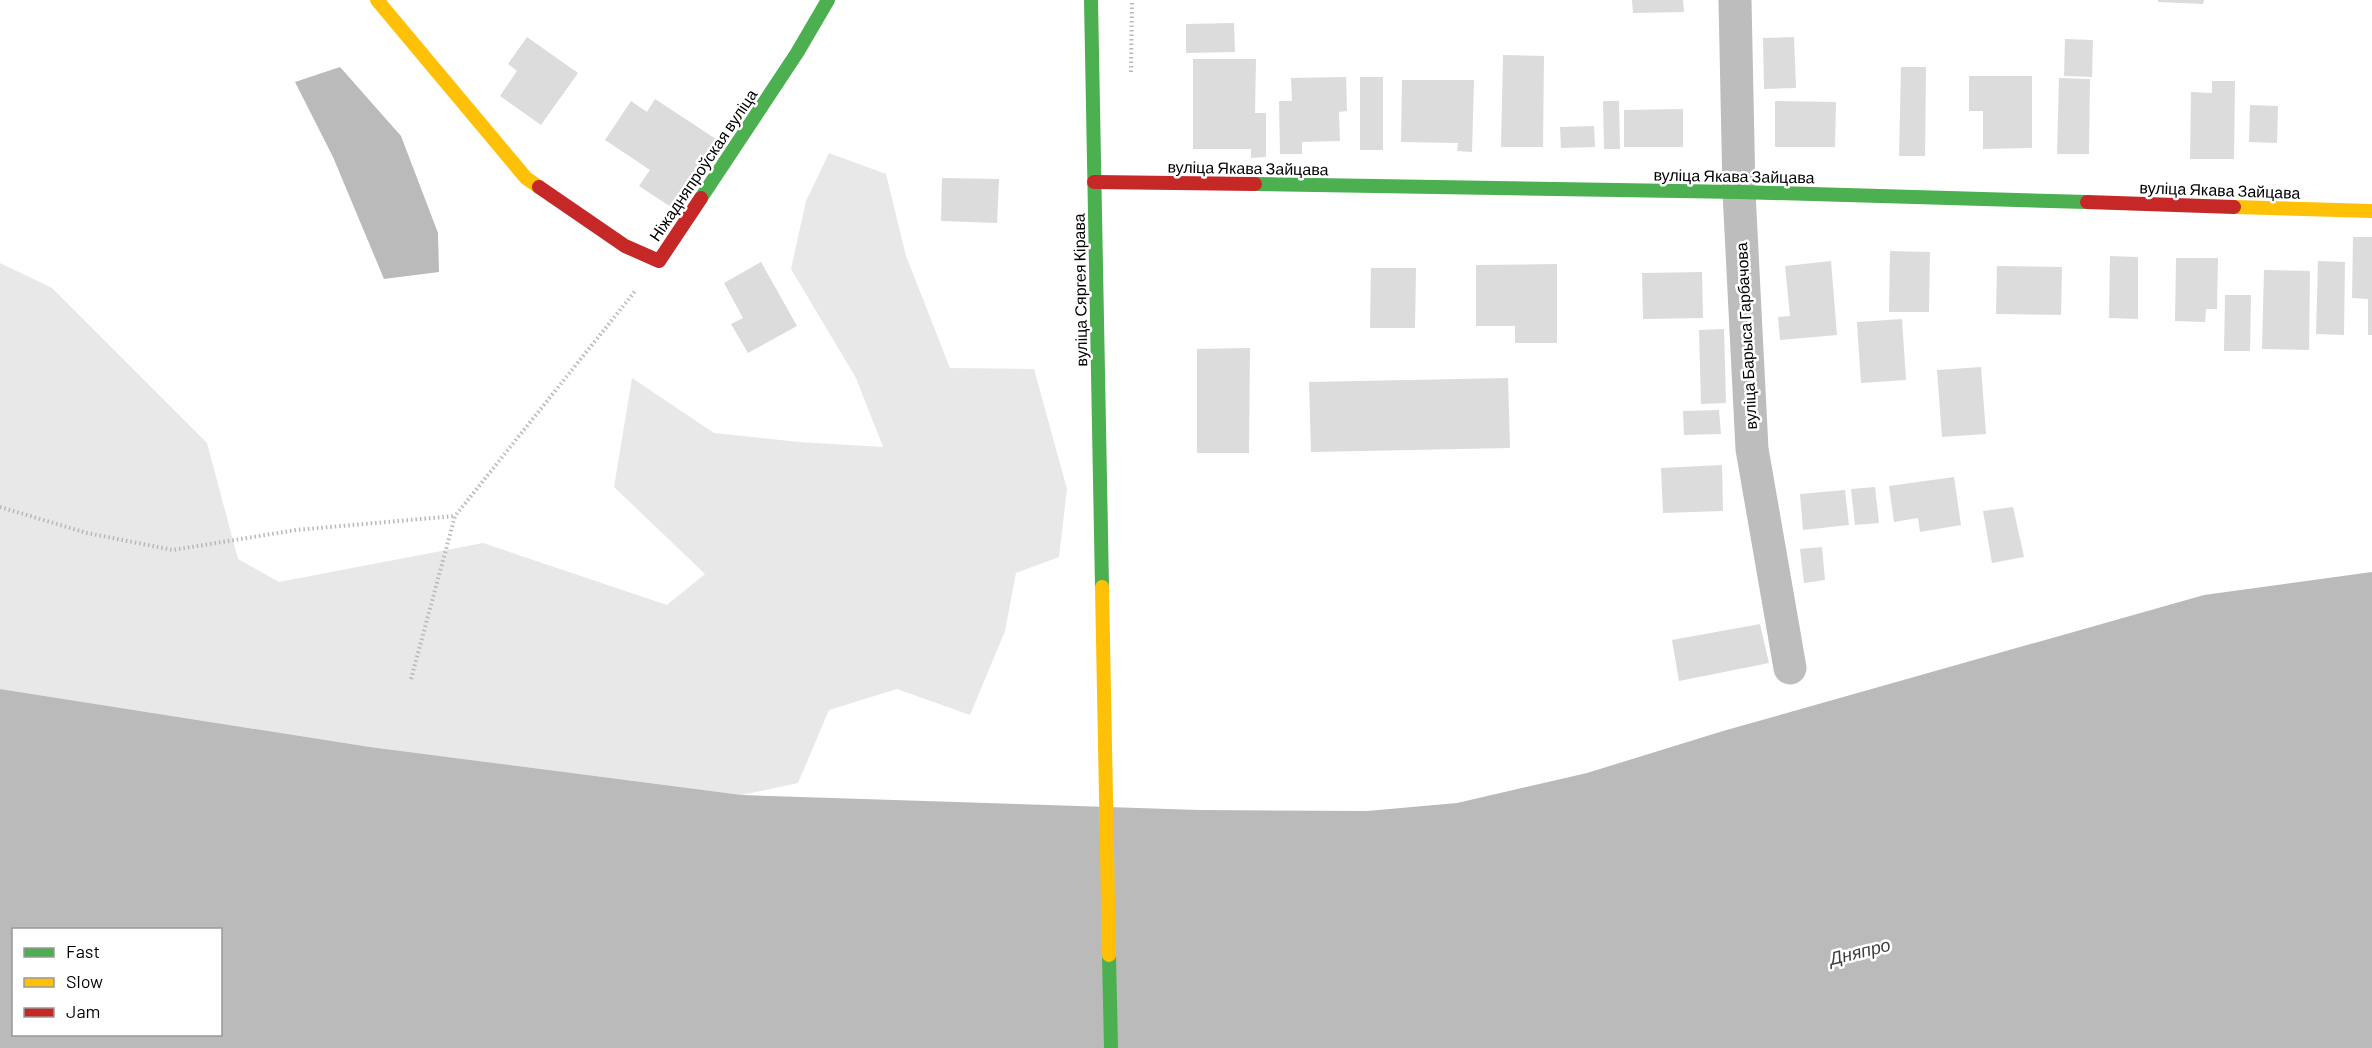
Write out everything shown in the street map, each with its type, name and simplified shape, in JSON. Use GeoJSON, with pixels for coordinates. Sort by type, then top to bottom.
{"type":"FeatureCollection","features":[{"type":"Feature","properties":{"kind":"street","name":"Ніжадняпроўская вуліца"},"geometry":{"type":"LineString","coordinates":[[376,0],[525,178],[626,246],[659,261],[797,53],[828,0]]}},
{"type":"Feature","properties":{"kind":"street","name":"вуліца Сяргея Кірава"},"geometry":{"type":"LineString","coordinates":[[1091,0],[1111,1048]]}},
{"type":"Feature","properties":{"kind":"street","name":"вуліца Барыса Гарбачова"},"geometry":{"type":"LineString","coordinates":[[1736,0],[1738,192],[1752,449],[1790,668]]}},
{"type":"Feature","properties":{"kind":"street","name":"вуліца Якава Зайцава"},"geometry":{"type":"LineString","coordinates":[[1094,182],[1738,192],[2372,211]]}},
{"type":"Feature","properties":{"kind":"path"},"geometry":{"type":"LineString","coordinates":[[411,679],[455,516],[659,261]]}},
{"type":"Feature","properties":{"kind":"path"},"geometry":{"type":"LineString","coordinates":[[0,507],[87,533],[173,550],[296,530],[455,516]]}},
{"type":"Feature","properties":{"kind":"shaded area"},"geometry":{"type":"Polygon","coordinates":[[[829,153],[886,174],[906,256],[950,368],[1034,369],[1067,489],[1059,557],[1016,573],[1005,631],[970,715],[897,689],[829,710],[798,783],[742,795],[370,747],[0,689],[0,263],[52,288],[207,443],[238,559],[279,582],[483,543],[667,605],[705,574],[614,487],[632,378],[714,433],[799,442],[883,447],[856,378],[791,269],[806,201],[829,153]]]}},
{"type":"Feature","properties":{"kind":"water"},"geometry":{"type":"Polygon","coordinates":[[[340,67],[401,136],[438,233],[439,272],[384,279],[333,157],[295,82],[340,67]]]}},
{"type":"Feature","properties":{"kind":"water","name":"Дняпро"},"geometry":{"type":"Polygon","coordinates":[[[2372,572],[2372,1048],[0,1048],[0,689],[370,747],[742,795],[1199,810],[1367,811],[1457,803],[1587,773],[1723,731],[2204,595],[2372,572]]]}},
{"type":"Feature","properties":{"kind":"building"},"geometry":{"type":"Polygon","coordinates":[[[1632,0],[1683,0],[1684,12],[1633,13],[1632,0]]]}},
{"type":"Feature","properties":{"kind":"building"},"geometry":{"type":"Polygon","coordinates":[[[2158,0],[2204,0],[2203,4],[2158,2],[2158,0]]]}},
{"type":"Feature","properties":{"kind":"building"},"geometry":{"type":"Polygon","coordinates":[[[1234,23],[1235,52],[1186,53],[1186,24],[1234,23]]]}},
{"type":"Feature","properties":{"kind":"building"},"geometry":{"type":"Polygon","coordinates":[[[527,37],[578,73],[541,125],[500,96],[517,71],[508,64],[527,37]]]}},
{"type":"Feature","properties":{"kind":"building"},"geometry":{"type":"Polygon","coordinates":[[[1794,37],[1796,88],[1764,89],[1763,38],[1794,37]]]}},
{"type":"Feature","properties":{"kind":"building"},"geometry":{"type":"Polygon","coordinates":[[[2065,39],[2093,40],[2092,77],[2064,76],[2065,39]]]}},
{"type":"Feature","properties":{"kind":"building"},"geometry":{"type":"Polygon","coordinates":[[[1503,55],[1544,56],[1543,147],[1501,147],[1503,55]]]}},
{"type":"Feature","properties":{"kind":"building"},"geometry":{"type":"Polygon","coordinates":[[[1193,59],[1256,59],[1255,113],[1266,113],[1266,157],[1251,158],[1251,149],[1193,149],[1193,59]]]}},
{"type":"Feature","properties":{"kind":"building"},"geometry":{"type":"Polygon","coordinates":[[[1901,67],[1926,67],[1925,156],[1899,156],[1901,67]]]}},
{"type":"Feature","properties":{"kind":"building"},"geometry":{"type":"Polygon","coordinates":[[[1969,76],[2032,76],[2032,148],[1983,149],[1983,111],[1969,111],[1969,76]]]}},
{"type":"Feature","properties":{"kind":"building"},"geometry":{"type":"Polygon","coordinates":[[[1346,77],[1347,111],[1339,112],[1340,141],[1302,142],[1302,154],[1280,154],[1279,101],[1292,101],[1291,78],[1346,77]]]}},
{"type":"Feature","properties":{"kind":"building"},"geometry":{"type":"Polygon","coordinates":[[[1360,77],[1383,77],[1383,150],[1360,150],[1360,77]]]}},
{"type":"Feature","properties":{"kind":"building"},"geometry":{"type":"Polygon","coordinates":[[[2059,78],[2090,79],[2089,154],[2057,154],[2059,78]]]}},
{"type":"Feature","properties":{"kind":"building"},"geometry":{"type":"Polygon","coordinates":[[[1402,80],[1474,80],[1472,152],[1457,151],[1458,143],[1401,142],[1402,80]]]}},
{"type":"Feature","properties":{"kind":"building"},"geometry":{"type":"Polygon","coordinates":[[[2212,81],[2235,81],[2234,159],[2190,159],[2191,92],[2212,93],[2212,81]]]}},
{"type":"Feature","properties":{"kind":"building"},"geometry":{"type":"Polygon","coordinates":[[[655,99],[716,139],[671,207],[639,186],[650,170],[605,140],[631,101],[647,112],[655,99]]]}},
{"type":"Feature","properties":{"kind":"building"},"geometry":{"type":"Polygon","coordinates":[[[1603,101],[1619,101],[1620,149],[1604,149],[1603,101]]]}},
{"type":"Feature","properties":{"kind":"building"},"geometry":{"type":"Polygon","coordinates":[[[1775,101],[1836,102],[1835,147],[1775,147],[1775,101]]]}},
{"type":"Feature","properties":{"kind":"building"},"geometry":{"type":"Polygon","coordinates":[[[2250,105],[2278,106],[2277,143],[2249,142],[2250,105]]]}},
{"type":"Feature","properties":{"kind":"building"},"geometry":{"type":"Polygon","coordinates":[[[1683,109],[1683,147],[1624,147],[1624,110],[1683,109]]]}},
{"type":"Feature","properties":{"kind":"building"},"geometry":{"type":"Polygon","coordinates":[[[1594,126],[1595,147],[1561,148],[1560,127],[1594,126]]]}},
{"type":"Feature","properties":{"kind":"building"},"geometry":{"type":"Polygon","coordinates":[[[942,178],[999,179],[997,223],[941,221],[942,178]]]}},
{"type":"Feature","properties":{"kind":"building"},"geometry":{"type":"Polygon","coordinates":[[[2353,237],[2372,237],[2372,335],[2368,335],[2368,299],[2352,298],[2353,237]]]}},
{"type":"Feature","properties":{"kind":"building"},"geometry":{"type":"Polygon","coordinates":[[[1890,251],[1930,252],[1929,312],[1889,312],[1890,251]]]}},
{"type":"Feature","properties":{"kind":"building"},"geometry":{"type":"Polygon","coordinates":[[[2110,256],[2138,257],[2138,319],[2109,318],[2110,256]]]}},
{"type":"Feature","properties":{"kind":"building"},"geometry":{"type":"Polygon","coordinates":[[[2176,258],[2218,258],[2217,309],[2206,309],[2205,322],[2175,321],[2176,258]]]}},
{"type":"Feature","properties":{"kind":"building"},"geometry":{"type":"Polygon","coordinates":[[[1831,261],[1837,335],[1780,340],[1778,317],[1790,316],[1785,266],[1831,261]]]}},
{"type":"Feature","properties":{"kind":"building"},"geometry":{"type":"Polygon","coordinates":[[[2318,261],[2345,262],[2344,335],[2316,334],[2318,261]]]}},
{"type":"Feature","properties":{"kind":"building"},"geometry":{"type":"Polygon","coordinates":[[[761,262],[797,326],[748,353],[731,324],[743,318],[724,283],[761,262]]]}},
{"type":"Feature","properties":{"kind":"building"},"geometry":{"type":"Polygon","coordinates":[[[1557,264],[1557,343],[1515,343],[1515,326],[1476,326],[1476,265],[1557,264]]]}},
{"type":"Feature","properties":{"kind":"building"},"geometry":{"type":"Polygon","coordinates":[[[1997,266],[2062,267],[2061,315],[1996,314],[1997,266]]]}},
{"type":"Feature","properties":{"kind":"building"},"geometry":{"type":"Polygon","coordinates":[[[1371,268],[1416,268],[1415,328],[1370,328],[1371,268]]]}},
{"type":"Feature","properties":{"kind":"building"},"geometry":{"type":"Polygon","coordinates":[[[2264,270],[2310,271],[2309,350],[2262,349],[2264,270]]]}},
{"type":"Feature","properties":{"kind":"building"},"geometry":{"type":"Polygon","coordinates":[[[1702,272],[1703,318],[1643,319],[1642,273],[1702,272]]]}},
{"type":"Feature","properties":{"kind":"building"},"geometry":{"type":"Polygon","coordinates":[[[2225,295],[2251,295],[2250,351],[2224,351],[2225,295]]]}},
{"type":"Feature","properties":{"kind":"building"},"geometry":{"type":"Polygon","coordinates":[[[1902,319],[1906,380],[1861,383],[1857,322],[1902,319]]]}},
{"type":"Feature","properties":{"kind":"building"},"geometry":{"type":"Polygon","coordinates":[[[1724,329],[1726,403],[1701,404],[1699,330],[1724,329]]]}},
{"type":"Feature","properties":{"kind":"building"},"geometry":{"type":"Polygon","coordinates":[[[1250,348],[1249,453],[1197,453],[1197,349],[1250,348]]]}},
{"type":"Feature","properties":{"kind":"building"},"geometry":{"type":"Polygon","coordinates":[[[1981,367],[1986,434],[1942,437],[1937,370],[1981,367]]]}},
{"type":"Feature","properties":{"kind":"building"},"geometry":{"type":"Polygon","coordinates":[[[1508,378],[1510,448],[1311,452],[1309,382],[1508,378]]]}},
{"type":"Feature","properties":{"kind":"building"},"geometry":{"type":"Polygon","coordinates":[[[1719,410],[1721,434],[1684,435],[1683,411],[1719,410]]]}},
{"type":"Feature","properties":{"kind":"building"},"geometry":{"type":"Polygon","coordinates":[[[1722,465],[1723,511],[1663,513],[1661,468],[1722,465]]]}},
{"type":"Feature","properties":{"kind":"building"},"geometry":{"type":"Polygon","coordinates":[[[1954,477],[1961,525],[1920,532],[1918,518],[1894,522],[1889,486],[1954,477]]]}},
{"type":"Feature","properties":{"kind":"building"},"geometry":{"type":"Polygon","coordinates":[[[1875,487],[1879,523],[1855,525],[1851,489],[1875,487]]]}},
{"type":"Feature","properties":{"kind":"building"},"geometry":{"type":"Polygon","coordinates":[[[1845,490],[1849,525],[1803,530],[1800,494],[1845,490]]]}},
{"type":"Feature","properties":{"kind":"building"},"geometry":{"type":"Polygon","coordinates":[[[2013,507],[2024,557],[1992,563],[1983,511],[2013,507]]]}},
{"type":"Feature","properties":{"kind":"building"},"geometry":{"type":"Polygon","coordinates":[[[1822,547],[1825,580],[1804,583],[1800,549],[1822,547]]]}},
{"type":"Feature","properties":{"kind":"building"},"geometry":{"type":"Polygon","coordinates":[[[1760,624],[1769,663],[1679,681],[1672,640],[1760,624]]]}},
{"type":"Feature","properties":{"kind":"traffic: fast"},"geometry":{"type":"LineString","coordinates":[[701,198],[797,53],[828,0]]}},
{"type":"Feature","properties":{"kind":"traffic: fast"},"geometry":{"type":"LineString","coordinates":[[1091,0],[1102,587]]}},
{"type":"Feature","properties":{"kind":"traffic: fast"},"geometry":{"type":"LineString","coordinates":[[1255,184],[1739,192],[2087,202]]}},
{"type":"Feature","properties":{"kind":"traffic: fast"},"geometry":{"type":"LineString","coordinates":[[1109,955],[1111,1048]]}},
{"type":"Feature","properties":{"kind":"traffic: slow"},"geometry":{"type":"LineString","coordinates":[[377,0],[526,178],[539,187]]}},
{"type":"Feature","properties":{"kind":"traffic: slow"},"geometry":{"type":"LineString","coordinates":[[2234,207],[2372,211]]}},
{"type":"Feature","properties":{"kind":"traffic: slow"},"geometry":{"type":"LineString","coordinates":[[1102,587],[1109,955]]}},
{"type":"Feature","properties":{"kind":"traffic: jam"},"geometry":{"type":"LineString","coordinates":[[1094,182],[1255,184]]}},
{"type":"Feature","properties":{"kind":"traffic: jam"},"geometry":{"type":"LineString","coordinates":[[539,187],[625,246],[659,261],[701,198]]}},
{"type":"Feature","properties":{"kind":"traffic: jam"},"geometry":{"type":"LineString","coordinates":[[2087,202],[2234,207]]}}]}
